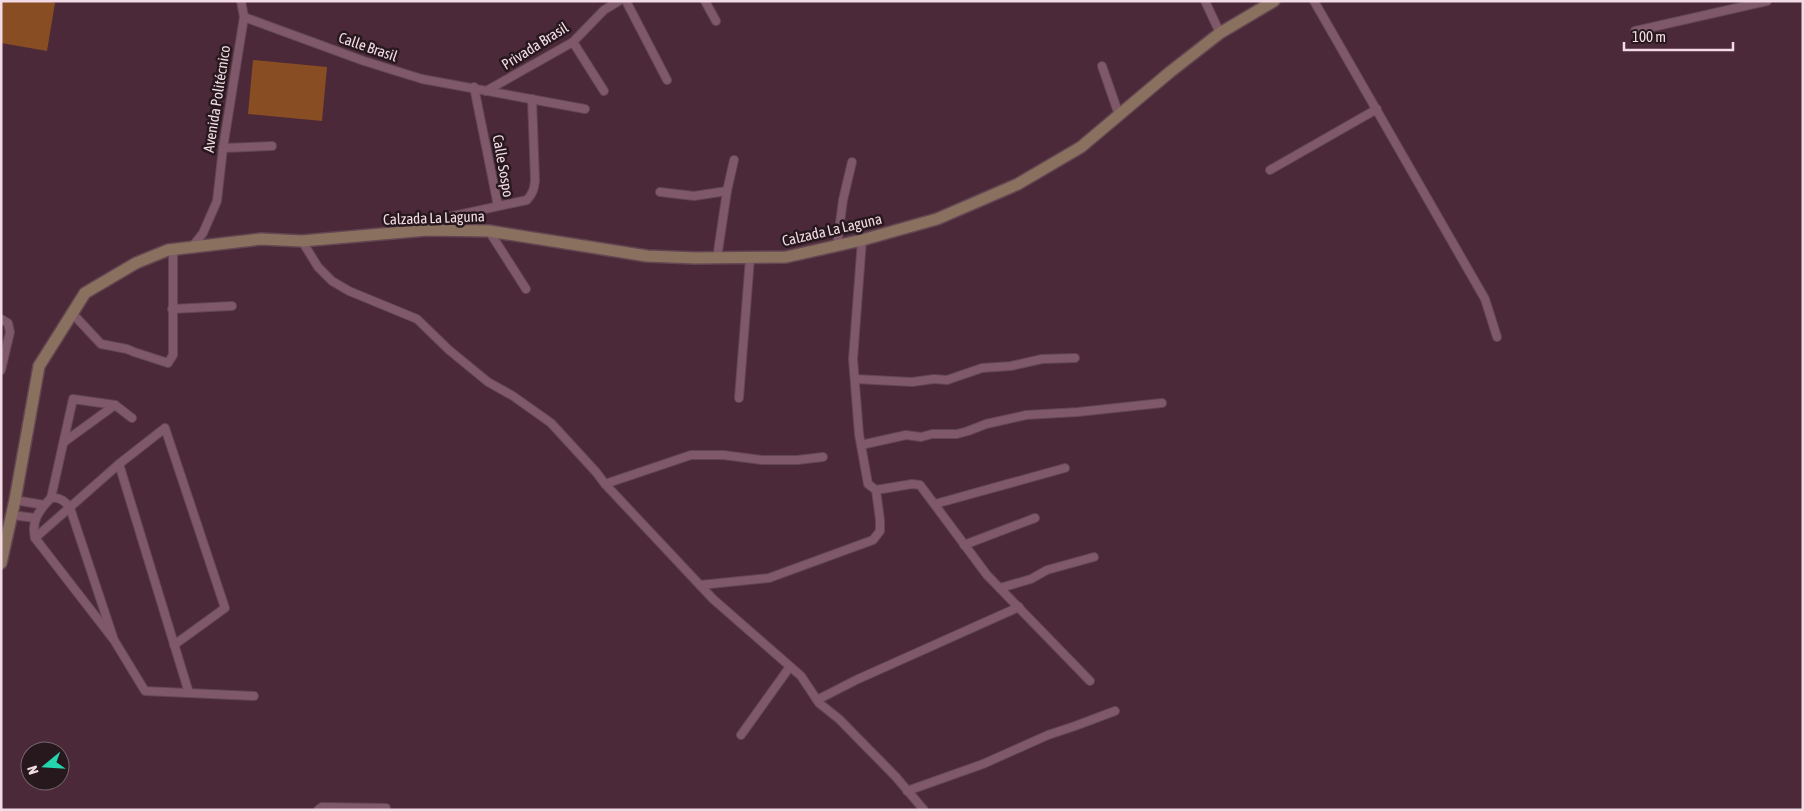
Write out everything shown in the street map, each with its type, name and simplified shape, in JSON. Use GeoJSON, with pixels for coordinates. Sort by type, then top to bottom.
{"type":"FeatureCollection","features":[{"type":"Feature","properties":{"kind":"street","name":"Avenida Politécnico"},"geometry":{"type":"LineString","coordinates":[[191,248],[204,233],[217,201],[223,148],[244,17],[241,1]]}},
{"type":"Feature","properties":{"kind":"street","name":"Privada Brasil"},"geometry":{"type":"LineString","coordinates":[[486,91],[572,42],[604,10],[619,1]]}},
{"type":"Feature","properties":{"kind":"street"},"geometry":{"type":"LineString","coordinates":[[626,1],[666,80]]}},
{"type":"Feature","properties":{"kind":"street"},"geometry":{"type":"LineString","coordinates":[[705,1],[716,22]]}},
{"type":"Feature","properties":{"kind":"street"},"geometry":{"type":"LineString","coordinates":[[1205,1],[1220,33]]}},
{"type":"Feature","properties":{"kind":"street","name":"Calzada La Laguna"},"geometry":{"type":"LineString","coordinates":[[1,563],[15,500],[39,366],[85,293],[136,263],[173,249],[261,239],[302,241],[427,230],[489,231],[647,256],[717,258],[786,257],[862,240],[937,219],[1018,184],[1081,147],[1220,33],[1274,1]]}},
{"type":"Feature","properties":{"kind":"street"},"geometry":{"type":"LineString","coordinates":[[1314,1],[1484,299],[1497,337]]}},
{"type":"Feature","properties":{"kind":"street"},"geometry":{"type":"LineString","coordinates":[[1635,31],[1767,1]]}},
{"type":"Feature","properties":{"kind":"street","name":"Calle Brasil"},"geometry":{"type":"LineString","coordinates":[[244,17],[364,61],[422,79],[474,87],[486,91],[585,109]]}},
{"type":"Feature","properties":{"kind":"street"},"geometry":{"type":"LineString","coordinates":[[572,42],[604,91]]}},
{"type":"Feature","properties":{"kind":"street"},"geometry":{"type":"LineString","coordinates":[[1102,66],[1119,115]]}},
{"type":"Feature","properties":{"kind":"street","name":"Calle Sospo"},"geometry":{"type":"LineString","coordinates":[[427,230],[444,218],[498,206],[474,87]]}},
{"type":"Feature","properties":{"kind":"street"},"geometry":{"type":"LineString","coordinates":[[498,206],[527,200],[534,191],[532,100]]}},
{"type":"Feature","properties":{"kind":"street"},"geometry":{"type":"LineString","coordinates":[[1270,170],[1377,109]]}},
{"type":"Feature","properties":{"kind":"street"},"geometry":{"type":"LineString","coordinates":[[223,148],[272,146]]}},
{"type":"Feature","properties":{"kind":"street"},"geometry":{"type":"LineString","coordinates":[[717,258],[727,191],[734,160]]}},
{"type":"Feature","properties":{"kind":"street"},"geometry":{"type":"LineString","coordinates":[[837,245],[843,200],[852,162]]}},
{"type":"Feature","properties":{"kind":"street"},"geometry":{"type":"LineString","coordinates":[[660,192],[694,196],[727,191]]}},
{"type":"Feature","properties":{"kind":"street"},"geometry":{"type":"LineString","coordinates":[[489,231],[526,289]]}},
{"type":"Feature","properties":{"kind":"street"},"geometry":{"type":"LineString","coordinates":[[862,240],[852,359],[861,445],[868,484],[876,490],[912,484],[920,485],[987,575],[1090,681]]}},
{"type":"Feature","properties":{"kind":"street"},"geometry":{"type":"LineString","coordinates":[[302,241],[318,268],[332,280],[349,291],[417,319],[449,350],[488,382],[513,396],[551,423],[605,484],[713,599],[800,676],[817,700],[896,777],[924,810]]}},
{"type":"Feature","properties":{"kind":"street"},"geometry":{"type":"LineString","coordinates":[[72,312],[101,344],[128,349],[168,363],[173,355],[173,249]]}},
{"type":"Feature","properties":{"kind":"street"},"geometry":{"type":"LineString","coordinates":[[739,398],[750,258]]}},
{"type":"Feature","properties":{"kind":"street"},"geometry":{"type":"LineString","coordinates":[[172,310],[232,306]]}},
{"type":"Feature","properties":{"kind":"street"},"geometry":{"type":"LineString","coordinates":[[1,319],[8,323],[10,332],[1,370]]}},
{"type":"Feature","properties":{"kind":"street"},"geometry":{"type":"LineString","coordinates":[[855,379],[912,382],[934,379],[947,380],[982,368],[1011,366],[1042,359],[1074,358]]}},
{"type":"Feature","properties":{"kind":"street"},"geometry":{"type":"LineString","coordinates":[[132,418],[115,404],[73,399],[51,498],[35,518],[33,530],[35,538],[114,640],[145,691],[254,696]]}},
{"type":"Feature","properties":{"kind":"street"},"geometry":{"type":"LineString","coordinates":[[861,445],[906,435],[921,438],[932,434],[957,434],[968,432],[986,424],[1026,415],[1078,412],[1162,403]]}},
{"type":"Feature","properties":{"kind":"street"},"geometry":{"type":"LineString","coordinates":[[64,442],[115,404]]}},
{"type":"Feature","properties":{"kind":"street"},"geometry":{"type":"LineString","coordinates":[[35,538],[119,464],[165,428],[225,608],[174,645]]}},
{"type":"Feature","properties":{"kind":"street"},"geometry":{"type":"LineString","coordinates":[[605,484],[691,455],[723,454],[762,460],[796,460],[823,457]]}},
{"type":"Feature","properties":{"kind":"street"},"geometry":{"type":"LineString","coordinates":[[119,464],[189,693]]}},
{"type":"Feature","properties":{"kind":"street"},"geometry":{"type":"LineString","coordinates":[[935,504],[1064,468]]}},
{"type":"Feature","properties":{"kind":"street"},"geometry":{"type":"LineString","coordinates":[[700,585],[769,578],[873,540],[880,531],[876,490]]}},
{"type":"Feature","properties":{"kind":"street"},"geometry":{"type":"LineString","coordinates":[[51,498],[65,501],[70,508],[114,640]]}},
{"type":"Feature","properties":{"kind":"street"},"geometry":{"type":"LineString","coordinates":[[15,500],[44,505]]}},
{"type":"Feature","properties":{"kind":"street"},"geometry":{"type":"LineString","coordinates":[[12,515],[35,518]]}},
{"type":"Feature","properties":{"kind":"street"},"geometry":{"type":"LineString","coordinates":[[964,545],[1035,518]]}},
{"type":"Feature","properties":{"kind":"street"},"geometry":{"type":"LineString","coordinates":[[1000,588],[1031,579],[1047,570],[1094,557]]}},
{"type":"Feature","properties":{"kind":"street"},"geometry":{"type":"LineString","coordinates":[[817,700],[856,680],[1019,607]]}},
{"type":"Feature","properties":{"kind":"street"},"geometry":{"type":"LineString","coordinates":[[741,735],[789,668]]}},
{"type":"Feature","properties":{"kind":"street"},"geometry":{"type":"LineString","coordinates":[[907,791],[983,764],[1048,734],[1115,711]]}},
{"type":"Feature","properties":{"kind":"street"},"geometry":{"type":"LineString","coordinates":[[318,810],[322,807],[386,808]]}},
{"type":"Feature","properties":{"kind":"shaded area"},"geometry":{"type":"Polygon","coordinates":[[[1,1],[45,1],[55,3],[47,51],[1,43],[1,1]]]}},
{"type":"Feature","properties":{"kind":"shaded area"},"geometry":{"type":"Polygon","coordinates":[[[253,60],[327,67],[322,121],[248,114],[253,60]]]}}]}
